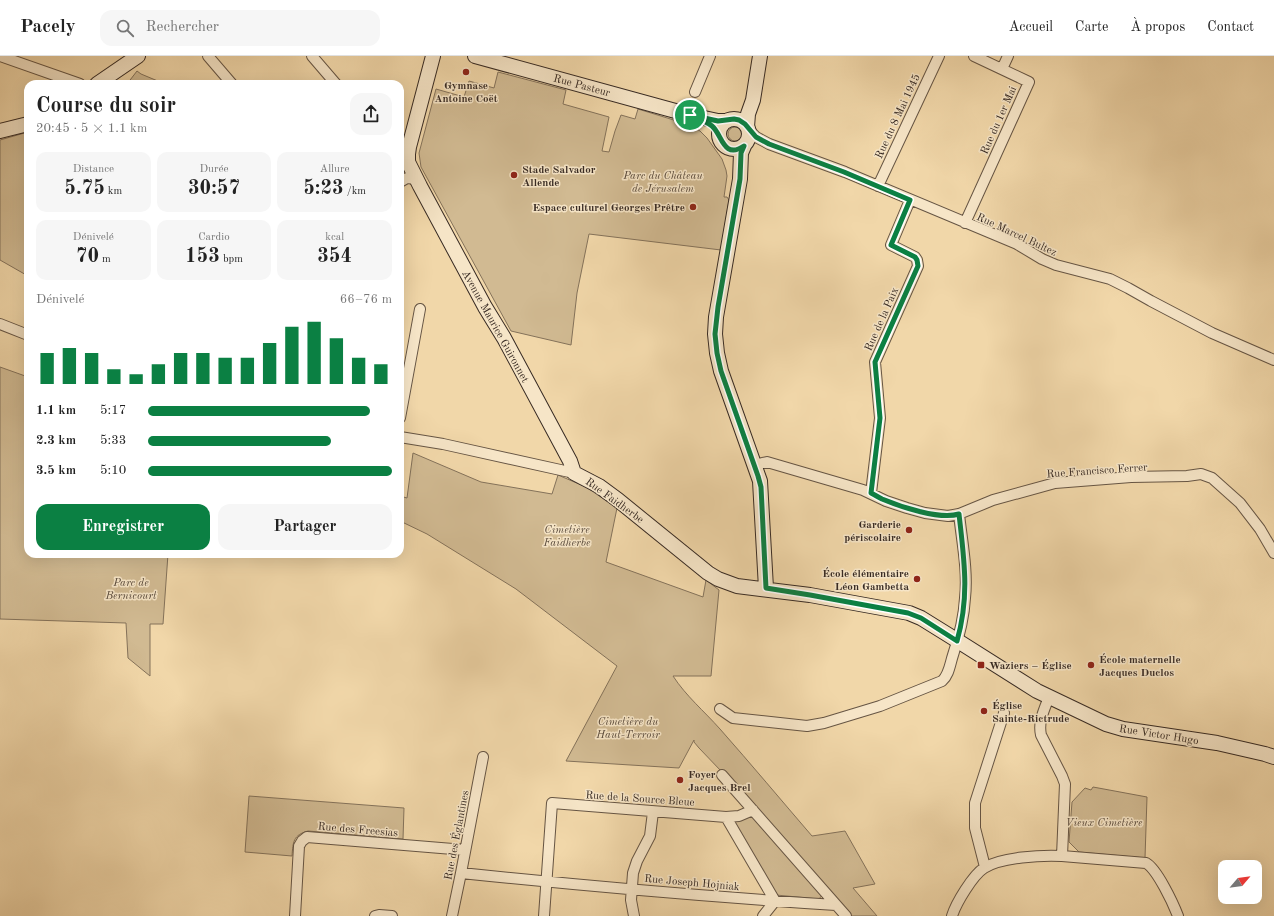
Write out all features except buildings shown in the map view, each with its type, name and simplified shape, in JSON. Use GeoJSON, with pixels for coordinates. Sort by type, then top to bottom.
{"type":"FeatureCollection","features":[{"type":"Feature","properties":{"kind":"street"},"geometry":{"type":"LineString","coordinates":[[0,56],[69,80]]}},
{"type":"Feature","properties":{"kind":"street"},"geometry":{"type":"LineString","coordinates":[[103,80],[138,56]]}},
{"type":"Feature","properties":{"kind":"street"},"geometry":{"type":"LineString","coordinates":[[208,56],[229,80]]}},
{"type":"Feature","properties":{"kind":"street"},"geometry":{"type":"LineString","coordinates":[[312,56],[333,80]]}},
{"type":"Feature","properties":{"kind":"street"},"geometry":{"type":"LineString","coordinates":[[404,154],[433,56]]}},
{"type":"Feature","properties":{"kind":"street","name":"Rue Pasteur"},"geometry":{"type":"LineString","coordinates":[[475,56],[690,115],[718,121],[730,120]]}},
{"type":"Feature","properties":{"kind":"street"},"geometry":{"type":"LineString","coordinates":[[695,92],[710,56]]}},
{"type":"Feature","properties":{"kind":"street"},"geometry":{"type":"LineString","coordinates":[[760,56],[752,103],[748,114],[749,136],[741,153],[740,179],[718,307],[715,334],[721,371],[761,487],[766,588]]}},
{"type":"Feature","properties":{"kind":"street","name":"Rue du 8 Mai 1945"},"geometry":{"type":"LineString","coordinates":[[878,186],[938,56]]}},
{"type":"Feature","properties":{"kind":"street","name":"Rue du 1er Mai"},"geometry":{"type":"LineString","coordinates":[[965,223],[1028,82],[974,56]]}},
{"type":"Feature","properties":{"kind":"street"},"geometry":{"type":"LineString","coordinates":[[1002,69],[1008,56]]}},
{"type":"Feature","properties":{"kind":"street"},"geometry":{"type":"LineString","coordinates":[[745,144],[737,149],[728,148],[722,143],[719,136],[721,127],[745,107],[754,92]]}},
{"type":"Feature","properties":{"kind":"street","name":"Rue Pasteur"},"geometry":{"type":"LineString","coordinates":[[690,115],[711,125],[719,136]]}},
{"type":"Feature","properties":{"kind":"street"},"geometry":{"type":"LineString","coordinates":[[730,120],[741,121],[748,128]]}},
{"type":"Feature","properties":{"kind":"street"},"geometry":{"type":"LineString","coordinates":[[0,131],[24,125]]}},
{"type":"Feature","properties":{"kind":"street","name":"Rue Marcel Bultez"},"geometry":{"type":"LineString","coordinates":[[748,128],[756,137],[769,144],[825,164],[1016,244],[1049,262],[1110,280],[1128,288],[1212,333],[1274,360]]}},
{"type":"Feature","properties":{"kind":"street","name":"Rue Marcel Bultez"},"geometry":{"type":"LineString","coordinates":[[745,144],[754,142],[769,144]]}},
{"type":"Feature","properties":{"kind":"street","name":"Avenue Maurice Guironnet"},"geometry":{"type":"LineString","coordinates":[[404,154],[485,307],[504,338],[570,461],[574,473]]}},
{"type":"Feature","properties":{"kind":"street"},"geometry":{"type":"LineString","coordinates":[[404,180],[408,178],[416,179]]}},
{"type":"Feature","properties":{"kind":"street","name":"Rue de la Paix"},"geometry":{"type":"LineString","coordinates":[[871,493],[880,418],[875,362],[918,266],[915,257],[891,245],[910,200]]}},
{"type":"Feature","properties":{"kind":"street"},"geometry":{"type":"LineString","coordinates":[[404,376],[405,365],[420,309]]}},
{"type":"Feature","properties":{"kind":"street"},"geometry":{"type":"LineString","coordinates":[[0,324],[24,333]]}},
{"type":"Feature","properties":{"kind":"street","name":"Rue Faidherbe"},"geometry":{"type":"LineString","coordinates":[[404,438],[443,444],[574,473],[599,486],[713,576],[724,582],[737,586],[766,588],[817,596],[908,613],[921,618],[957,641]]}},
{"type":"Feature","properties":{"kind":"street","name":"Rue Francisco Ferrer"},"geometry":{"type":"LineString","coordinates":[[754,465],[767,462],[871,493],[886,501],[925,513],[948,516],[959,514],[992,500],[1055,483],[1200,474],[1212,478],[1240,503],[1260,529],[1274,553]]}},
{"type":"Feature","properties":{"kind":"street"},"geometry":{"type":"LineString","coordinates":[[720,709],[733,718],[807,726],[880,706],[938,682],[944,678],[957,641],[966,593],[959,514]]}},
{"type":"Feature","properties":{"kind":"street","name":"Rue Victor Hugo"},"geometry":{"type":"LineString","coordinates":[[957,641],[1030,687],[1117,728],[1217,743],[1274,756]]}},
{"type":"Feature","properties":{"kind":"street"},"geometry":{"type":"LineString","coordinates":[[1049,697],[1041,720],[1040,728],[1041,735],[1065,784],[1062,856]]}},
{"type":"Feature","properties":{"kind":"street"},"geometry":{"type":"LineString","coordinates":[[985,867],[976,828],[975,803],[1004,713]]}},
{"type":"Feature","properties":{"kind":"street","name":"Rue des Églantines"},"geometry":{"type":"LineString","coordinates":[[452,916],[483,757]]}},
{"type":"Feature","properties":{"kind":"street"},"geometry":{"type":"LineString","coordinates":[[722,775],[846,916]]}},
{"type":"Feature","properties":{"kind":"street","name":"Rue de la Source Bleue"},"geometry":{"type":"LineString","coordinates":[[546,882],[552,803],[726,817],[739,816],[753,810]]}},
{"type":"Feature","properties":{"kind":"street"},"geometry":{"type":"LineString","coordinates":[[634,916],[631,904],[631,889],[634,868],[650,836],[653,812]]}},
{"type":"Feature","properties":{"kind":"street"},"geometry":{"type":"LineString","coordinates":[[726,817],[775,902],[763,916]]}},
{"type":"Feature","properties":{"kind":"street","name":"Rue des Freesias"},"geometry":{"type":"LineString","coordinates":[[295,916],[299,846],[307,837],[465,850]]}},
{"type":"Feature","properties":{"kind":"street"},"geometry":{"type":"LineString","coordinates":[[952,916],[965,892],[976,876],[985,867],[994,863],[1036,856],[1062,856],[1149,864],[1172,901],[1178,916]]}},
{"type":"Feature","properties":{"kind":"street","name":"Rue Joseph Hojniak"},"geometry":{"type":"LineString","coordinates":[[461,873],[775,902],[836,905]]}},
{"type":"Feature","properties":{"kind":"street"},"geometry":{"type":"LineString","coordinates":[[544,916],[546,882]]}},
{"type":"Feature","properties":{"kind":"street"},"geometry":{"type":"LineString","coordinates":[[375,916],[392,916]]}},
{"type":"Feature","properties":{"kind":"green space"},"geometry":{"type":"Polygon","coordinates":[[[137,71],[155,80],[130,80],[137,71]]]}},
{"type":"Feature","properties":{"kind":"green space","name":"Parc du Château de Jérusalem"},"geometry":{"type":"Polygon","coordinates":[[[498,72],[566,90],[563,104],[609,117],[602,151],[609,152],[621,115],[635,119],[638,109],[690,125],[700,131],[722,159],[726,170],[727,176],[724,197],[727,197],[729,200],[721,250],[589,234],[577,293],[571,345],[511,331],[421,167],[419,153],[436,89],[464,97],[469,81],[494,88],[498,72]]]}},
{"type":"Feature","properties":{"kind":"green space"},"geometry":{"type":"Polygon","coordinates":[[[735,127],[740,129],[742,134],[740,139],[735,141],[730,139],[728,134],[730,129],[735,127]]]}},
{"type":"Feature","properties":{"kind":"green space"},"geometry":{"type":"Polygon","coordinates":[[[24,133],[24,274],[0,260],[0,140],[24,133]]]}},
{"type":"Feature","properties":{"kind":"green space","name":"Parc de Bernicourt"},"geometry":{"type":"Polygon","coordinates":[[[0,367],[24,376],[24,558],[168,558],[163,624],[150,624],[150,676],[128,658],[126,623],[0,619],[0,367]]]}},
{"type":"Feature","properties":{"kind":"green space"},"geometry":{"type":"Polygon","coordinates":[[[413,453],[481,482],[552,494],[558,475],[586,487],[617,508],[606,562],[703,597],[706,580],[719,590],[711,676],[673,676],[812,836],[845,831],[875,884],[853,888],[877,916],[851,916],[744,795],[699,748],[694,740],[679,768],[566,761],[617,666],[516,589],[427,534],[404,523],[404,497],[407,498],[413,453]]]}},
{"type":"Feature","properties":{"kind":"green space","name":"Vieux Cimetière"},"geometry":{"type":"Polygon","coordinates":[[[1093,787],[1147,797],[1145,858],[1079,852],[1069,842],[1072,802],[1085,788],[1091,790],[1093,787]]]}},
{"type":"Feature","properties":{"kind":"green space"},"geometry":{"type":"Polygon","coordinates":[[[249,796],[404,808],[403,839],[308,831],[299,835],[295,840],[292,856],[245,852],[249,796]]]}},
{"type":"Feature","properties":{"kind":"green space"},"geometry":{"type":"Polygon","coordinates":[[[752,813],[823,894],[819,899],[776,895],[732,820],[752,813]]]}},
{"type":"Feature","properties":{"kind":"place","name":"Gymnase Antoine Coët"},"geometry":{"type":"Point","coordinates":[466,72]}},
{"type":"Feature","properties":{"kind":"place","name":"Stade Salvador Allende"},"geometry":{"type":"Point","coordinates":[514,175]}},
{"type":"Feature","properties":{"kind":"place","name":"Espace culturel Georges Prêtre"},"geometry":{"type":"Point","coordinates":[693,207]}},
{"type":"Feature","properties":{"kind":"place","name":"Garderie périscolaire"},"geometry":{"type":"Point","coordinates":[909,530]}},
{"type":"Feature","properties":{"kind":"place","name":"École élémentaire Léon Gambetta"},"geometry":{"type":"Point","coordinates":[917,579]}},
{"type":"Feature","properties":{"kind":"place","name":"Waziers – Église"},"geometry":{"type":"Point","coordinates":[981,665]}},
{"type":"Feature","properties":{"kind":"place","name":"École maternelle Jacques Duclos"},"geometry":{"type":"Point","coordinates":[1091,665]}},
{"type":"Feature","properties":{"kind":"place","name":"Église Sainte-Rictrude"},"geometry":{"type":"Point","coordinates":[984,711]}},
{"type":"Feature","properties":{"kind":"place","name":"Foyer Jacques Brel"},"geometry":{"type":"Point","coordinates":[680,780]}},
{"type":"Feature","properties":{"kind":"route"},"geometry":{"type":"LineString","coordinates":[[690,115],[718,121],[734,119],[739,120],[745,124],[756,137],[769,144],[819,162],[910,200],[891,245],[915,257],[918,266],[875,362],[880,418],[871,493],[886,501],[925,513],[942,516],[954,516],[959,514],[966,593],[957,641],[921,618],[908,613],[766,588],[761,487],[721,371],[715,334],[718,307],[740,179],[741,153],[744,146],[735,149],[726,147],[720,140],[715,128],[707,122],[690,115]]}},
{"type":"Feature","properties":{"kind":"park label","name":"Cimetière Faidherbe"},"geometry":{"type":"Point","coordinates":[567,535]}},
{"type":"Feature","properties":{"kind":"park label","name":"Cimetière du Haut-Terroir"},"geometry":{"type":"Point","coordinates":[628,727]}}]}
